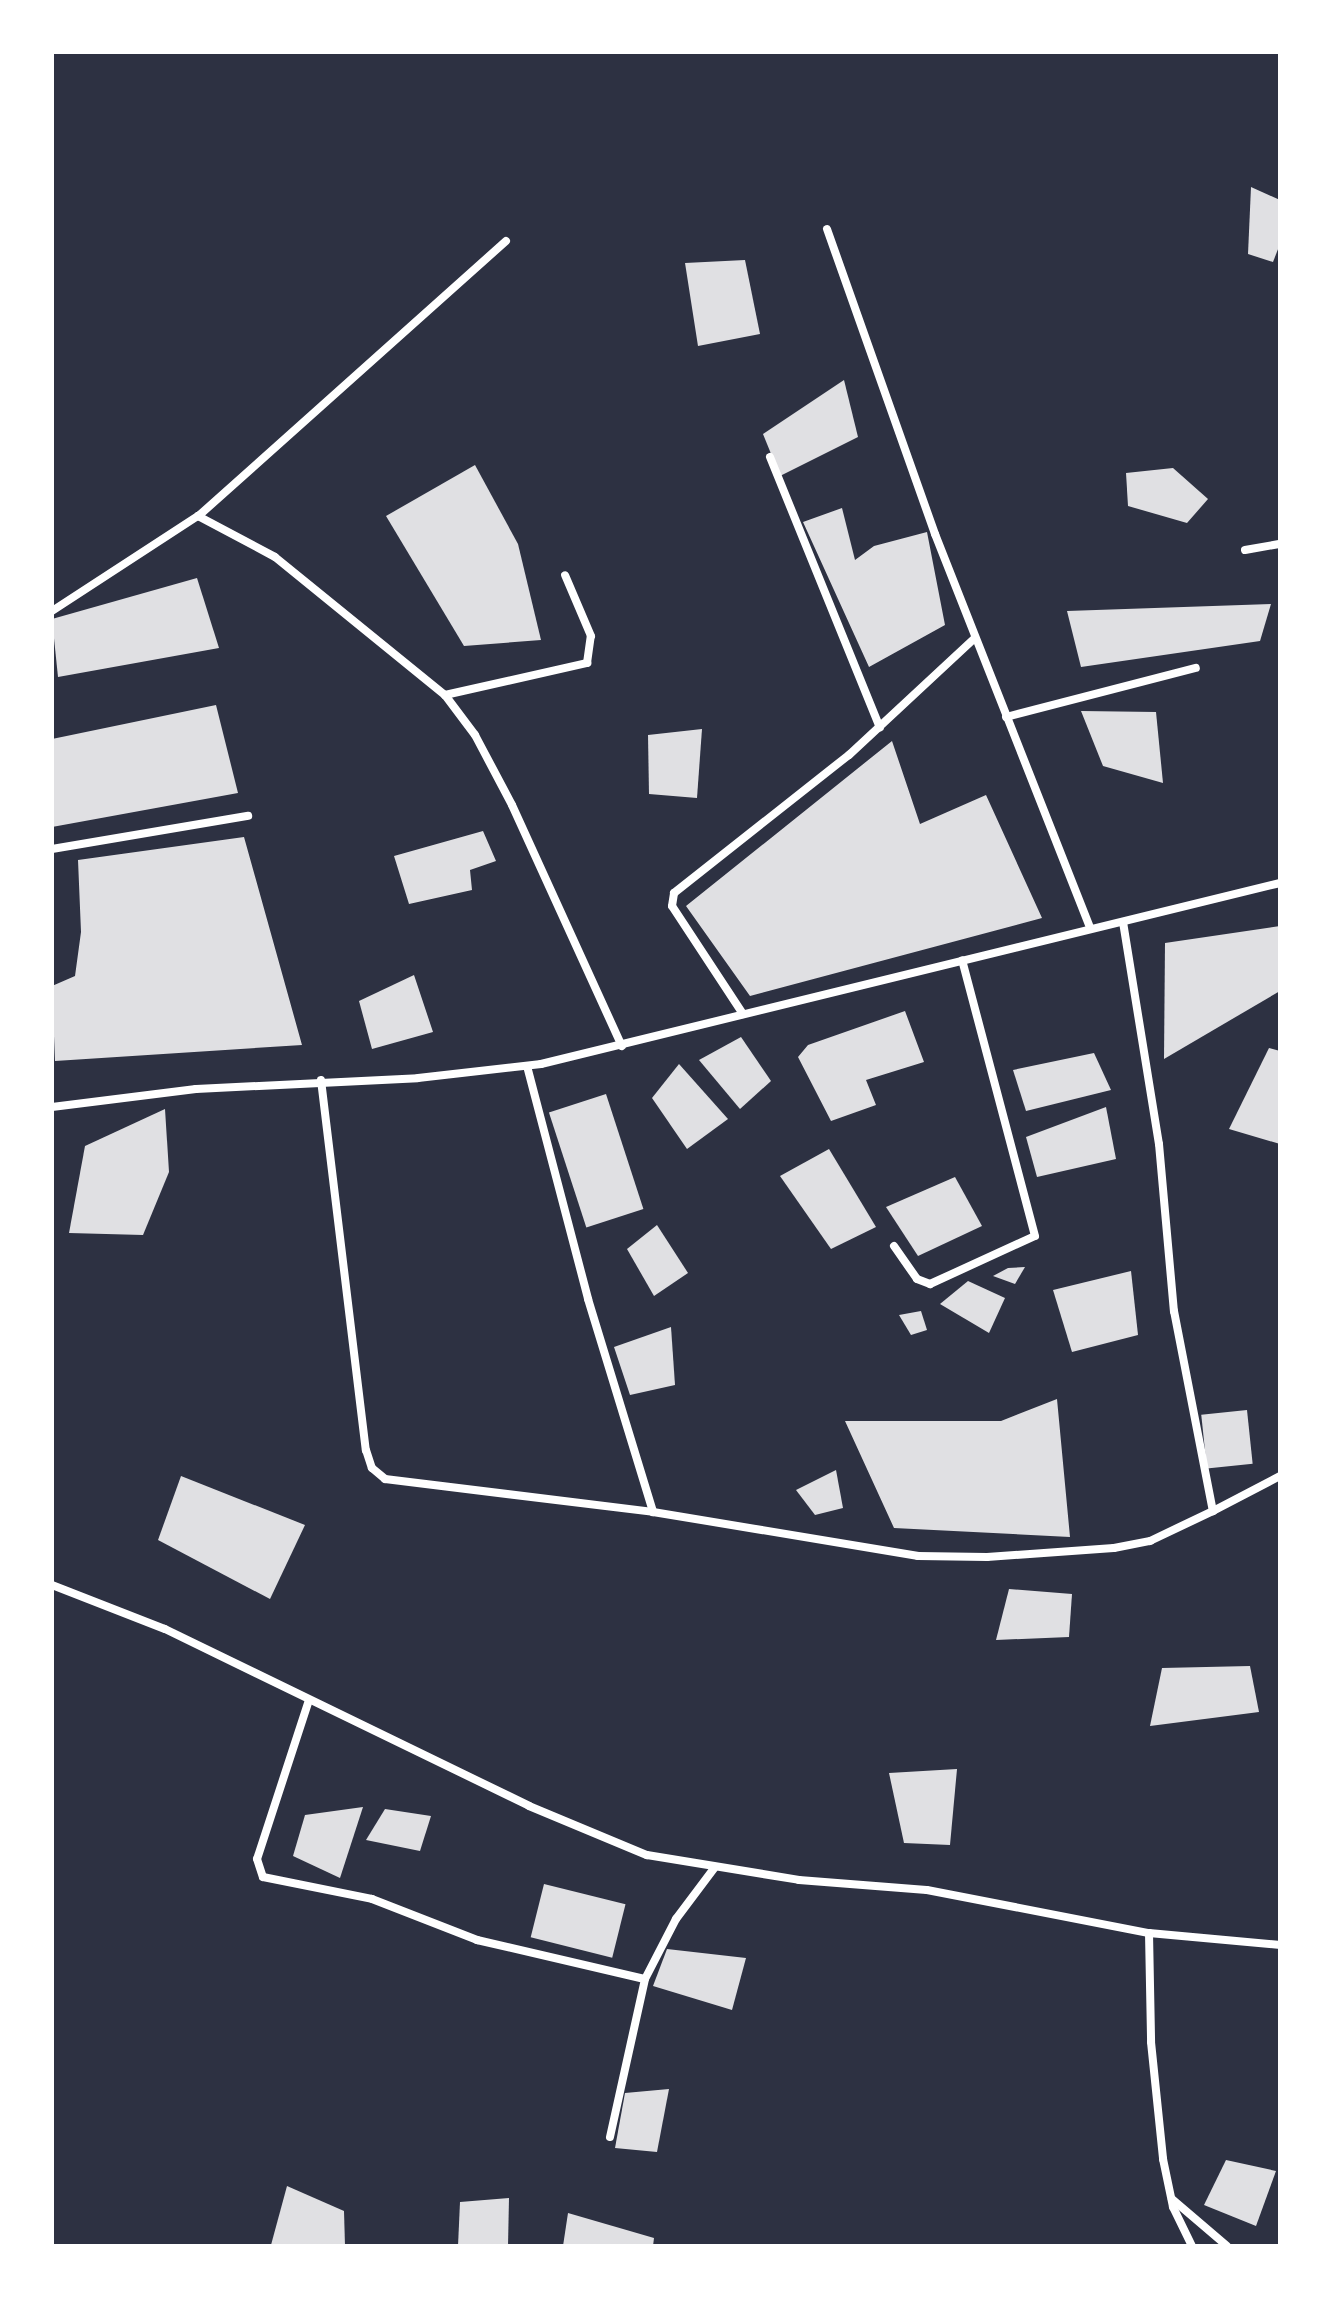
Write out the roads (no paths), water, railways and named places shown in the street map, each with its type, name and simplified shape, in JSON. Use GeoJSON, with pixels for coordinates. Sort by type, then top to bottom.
{"type":"FeatureCollection","features":[{"type":"Feature","properties":{"kind":"street"},"geometry":{"type":"LineString","coordinates":[[827,229],[975,638],[1090,928]]}},
{"type":"Feature","properties":{"kind":"street"},"geometry":{"type":"LineString","coordinates":[[52,611],[198,516],[506,241]]}},
{"type":"Feature","properties":{"kind":"street"},"geometry":{"type":"LineString","coordinates":[[770,457],[880,728]]}},
{"type":"Feature","properties":{"kind":"street"},"geometry":{"type":"LineString","coordinates":[[198,516],[275,557],[445,695],[475,735],[512,805],[622,1046]]}},
{"type":"Feature","properties":{"kind":"street"},"geometry":{"type":"LineString","coordinates":[[1245,550],[1280,544]]}},
{"type":"Feature","properties":{"kind":"street"},"geometry":{"type":"LineString","coordinates":[[445,695],[587,663],[591,636],[565,575]]}},
{"type":"Feature","properties":{"kind":"street"},"geometry":{"type":"LineString","coordinates":[[743,1014],[672,906],[674,893],[880,728],[975,638]]}},
{"type":"Feature","properties":{"kind":"street"},"geometry":{"type":"LineString","coordinates":[[1006,717],[1196,668]]}},
{"type":"Feature","properties":{"kind":"street"},"geometry":{"type":"LineString","coordinates":[[52,849],[248,816]]}},
{"type":"Feature","properties":{"kind":"street"},"geometry":{"type":"LineString","coordinates":[[52,1107],[321,1080],[527,1066],[622,1046],[1280,883]]}},
{"type":"Feature","properties":{"kind":"street"},"geometry":{"type":"LineString","coordinates":[[1123,922],[1159,1144],[1174,1311],[1213,1511]]}},
{"type":"Feature","properties":{"kind":"street"},"geometry":{"type":"LineString","coordinates":[[894,1246],[917,1279],[930,1284],[1035,1236],[962,960]]}},
{"type":"Feature","properties":{"kind":"street"},"geometry":{"type":"LineString","coordinates":[[527,1066],[588,1299],[653,1512]]}},
{"type":"Feature","properties":{"kind":"street"},"geometry":{"type":"LineString","coordinates":[[321,1080],[372,1468],[393,1481],[653,1512],[848,1548],[987,1557],[1070,1553],[1150,1541],[1280,1476]]}},
{"type":"Feature","properties":{"kind":"street"},"geometry":{"type":"LineString","coordinates":[[52,1585],[165,1629],[594,1837],[647,1855],[799,1880],[927,1890],[1149,1933],[1280,1945]]}},
{"type":"Feature","properties":{"kind":"street"},"geometry":{"type":"LineString","coordinates":[[309,1700],[257,1859],[263,1877],[396,1906],[477,1940],[645,1979]]}},
{"type":"Feature","properties":{"kind":"street"},"geometry":{"type":"LineString","coordinates":[[610,2137],[645,1979],[676,1919],[715,1867]]}},
{"type":"Feature","properties":{"kind":"street"},"geometry":{"type":"LineString","coordinates":[[1149,1933],[1157,2116],[1172,2199],[1192,2246]]}},
{"type":"Feature","properties":{"kind":"street"},"geometry":{"type":"LineString","coordinates":[[1172,2199],[1227,2246]]}}]}
